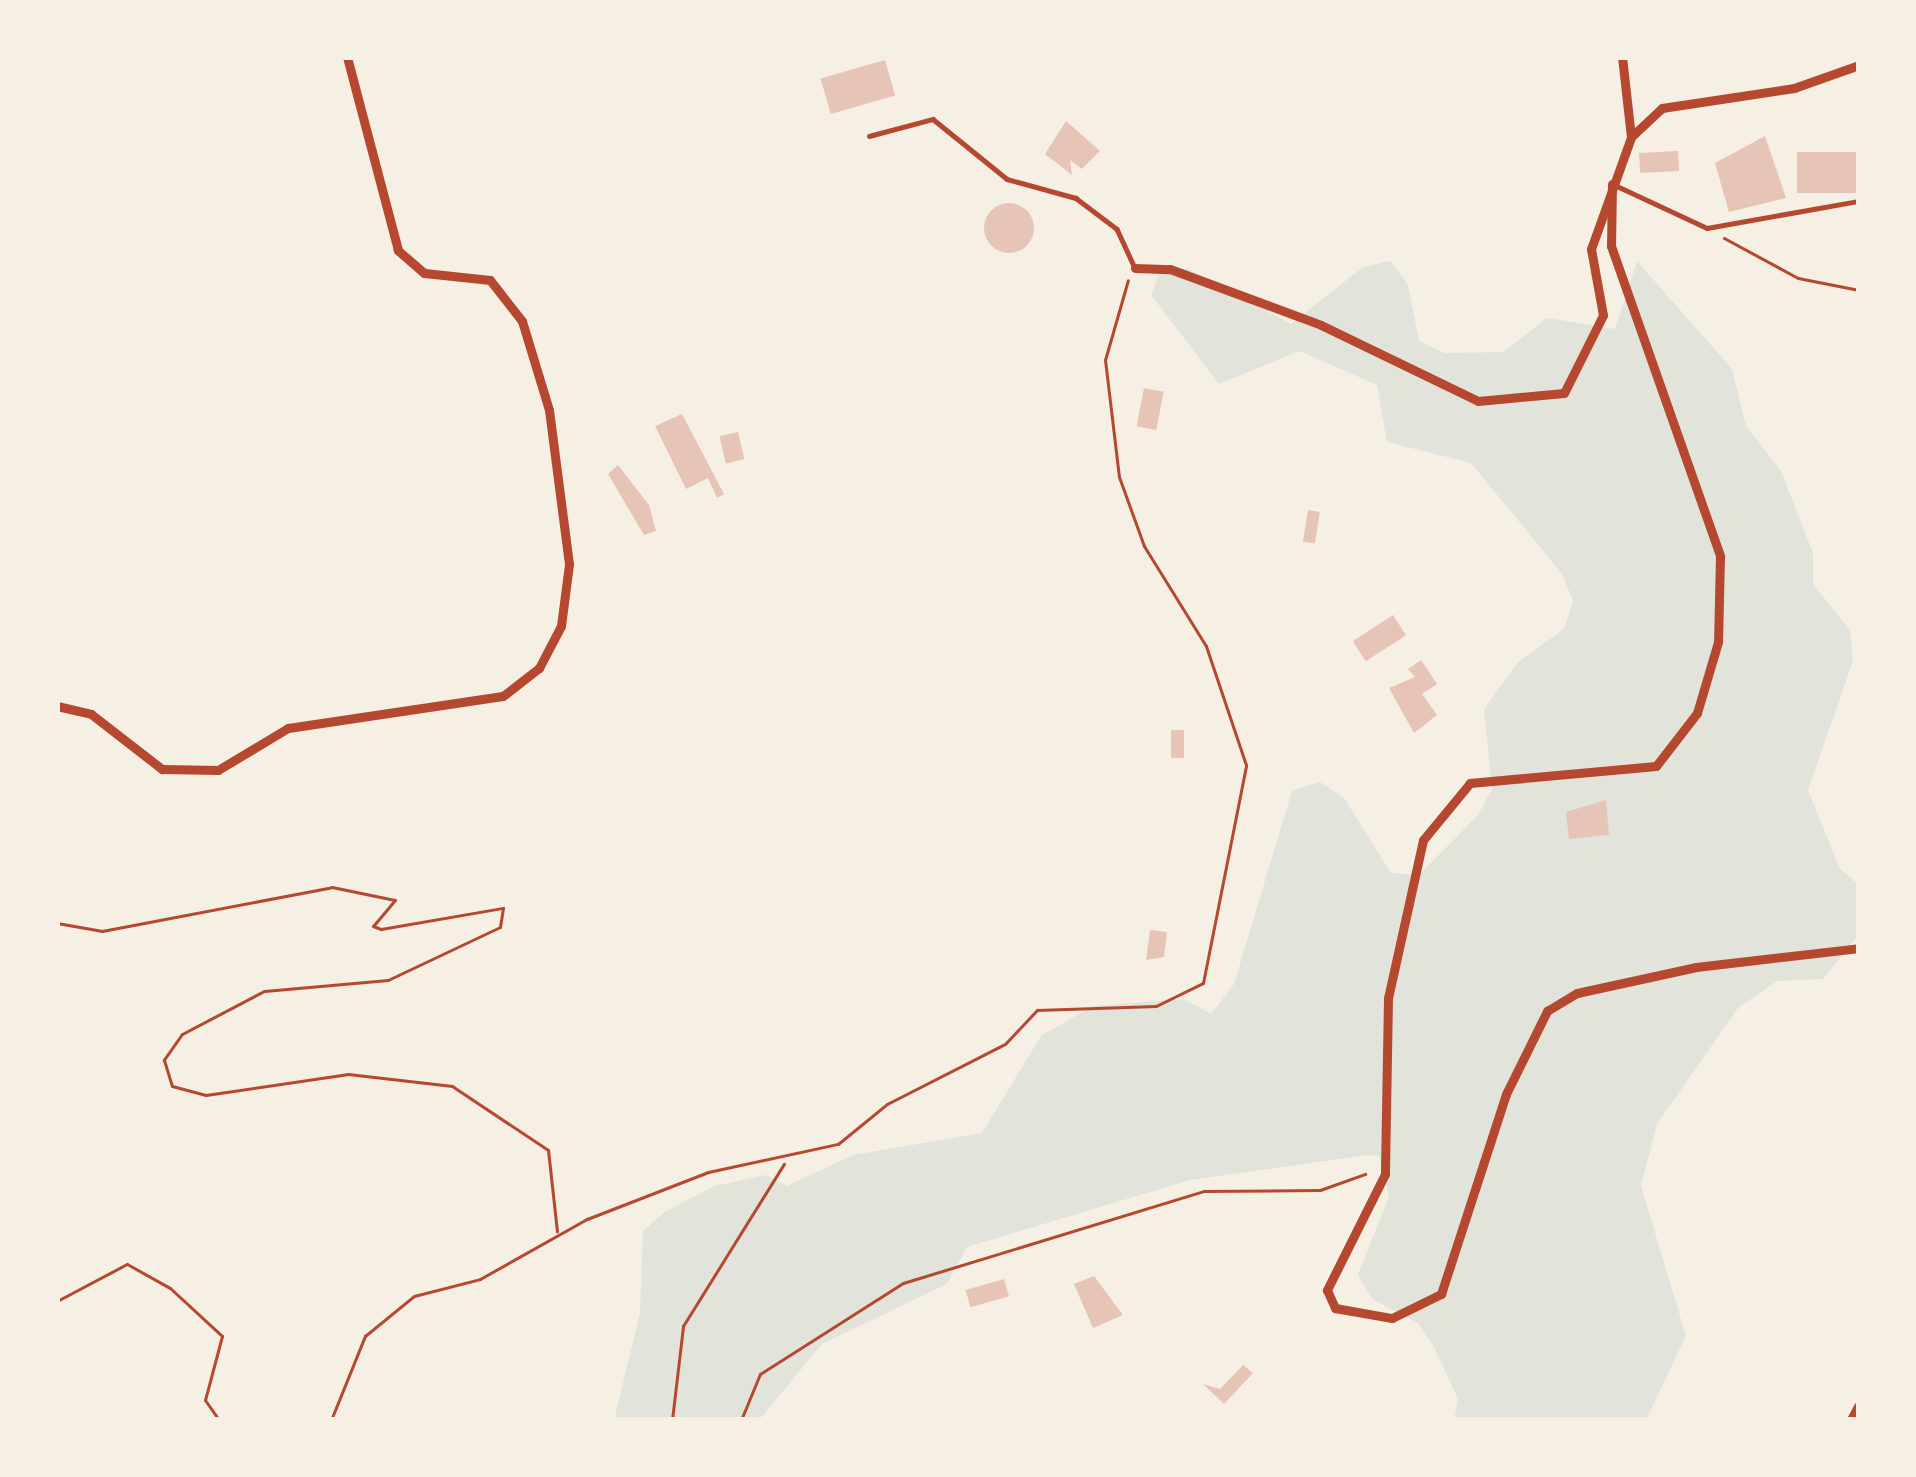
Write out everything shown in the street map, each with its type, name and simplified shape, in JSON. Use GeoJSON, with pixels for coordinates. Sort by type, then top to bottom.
{"type":"FeatureCollection","features":[{"type":"Feature","properties":{"kind":"street"},"geometry":{"type":"LineString","coordinates":[[57,706],[91,714],[162,770],[218,770],[288,728],[503,696],[539,668],[561,626],[569,564],[549,410],[522,321],[490,280],[424,273],[398,250],[347,57]]}},
{"type":"Feature","properties":{"kind":"street"},"geometry":{"type":"LineString","coordinates":[[1622,57],[1631,137]]}},
{"type":"Feature","properties":{"kind":"street"},"geometry":{"type":"LineString","coordinates":[[1135,268],[1170,269],[1322,325],[1478,401],[1534,404],[1564,393],[1603,314],[1591,249],[1631,137],[1662,108],[1794,88],[1859,64]]}},
{"type":"Feature","properties":{"kind":"street"},"geometry":{"type":"LineString","coordinates":[[1612,184],[1611,246],[1720,556],[1718,642],[1696,713],[1656,766],[1495,776],[1444,804],[1399,916],[1385,1174],[1328,1290],[1334,1308],[1361,1316],[1421,1313],[1441,1294],[1506,1094],[1547,1011],[1577,993],[1696,967],[1859,948]]}},
{"type":"Feature","properties":{"kind":"street"},"geometry":{"type":"LineString","coordinates":[[1852,1420],[1859,1408]]}},
{"type":"Feature","properties":{"kind":"lane"},"geometry":{"type":"LineString","coordinates":[[869,136],[933,119],[1007,179],[1076,198],[1117,229],[1135,268]]}},
{"type":"Feature","properties":{"kind":"lane"},"geometry":{"type":"LineString","coordinates":[[1612,184],[1707,228],[1859,201]]}},
{"type":"Feature","properties":{"kind":"path"},"geometry":{"type":"LineString","coordinates":[[1707,228],[1798,278],[1859,290]]}},
{"type":"Feature","properties":{"kind":"path"},"geometry":{"type":"LineString","coordinates":[[331,1420],[380,1320],[557,1234],[708,1172],[786,1162],[838,1144],[887,1104],[987,1056],[1036,1010],[1156,1006],[1203,983],[1246,765],[1205,646],[1144,546],[1119,477],[1105,360],[1135,268]]}},
{"type":"Feature","properties":{"kind":"path"},"geometry":{"type":"LineString","coordinates":[[57,923],[102,931],[332,887],[395,900],[373,926],[381,929],[503,908],[500,927],[388,980],[264,991],[182,1034],[164,1060],[172,1086],[206,1095],[348,1074],[452,1086],[548,1150],[557,1234]]}},
{"type":"Feature","properties":{"kind":"path"},"geometry":{"type":"LineString","coordinates":[[672,1420],[683,1326],[712,1264],[786,1162]]}},
{"type":"Feature","properties":{"kind":"path"},"geometry":{"type":"LineString","coordinates":[[741,1420],[760,1374],[903,1282],[1204,1192],[1321,1190],[1385,1174]]}},
{"type":"Feature","properties":{"kind":"path"},"geometry":{"type":"LineString","coordinates":[[57,1300],[64,1291],[127,1264],[200,1311],[222,1336],[205,1400],[219,1420]]}},
{"type":"Feature","properties":{"kind":"path"},"geometry":{"type":"LineString","coordinates":[[57,1286],[64,1291]]}},
{"type":"Feature","properties":{"kind":"shaded area"},"geometry":{"type":"Polygon","coordinates":[[[1391,261],[1408,285],[1419,341],[1445,353],[1503,352],[1547,318],[1615,329],[1637,261],[1732,369],[1746,426],[1781,471],[1813,553],[1813,584],[1850,630],[1853,661],[1808,790],[1840,869],[1859,885],[1859,934],[1823,979],[1777,981],[1738,1008],[1657,1124],[1641,1186],[1686,1336],[1646,1420],[1454,1420],[1458,1399],[1434,1347],[1418,1323],[1372,1299],[1358,1275],[1389,1196],[1379,1156],[1367,1155],[1190,1180],[967,1247],[947,1284],[822,1344],[759,1420],[614,1420],[640,1313],[643,1231],[665,1212],[714,1186],[766,1175],[787,1186],[853,1155],[982,1133],[1041,1036],[1093,1006],[1184,999],[1211,1014],[1234,984],[1292,791],[1320,782],[1344,798],[1391,873],[1419,875],[1478,815],[1492,789],[1484,709],[1518,662],[1564,629],[1573,602],[1563,575],[1471,463],[1387,442],[1377,385],[1299,351],[1219,384],[1151,295],[1161,269],[1189,269],[1291,324],[1363,267],[1391,261]]]}},
{"type":"Feature","properties":{"kind":"building"},"geometry":{"type":"Polygon","coordinates":[[[885,60],[895,96],[831,114],[821,78],[885,60]]]}},
{"type":"Feature","properties":{"kind":"building"},"geometry":{"type":"Polygon","coordinates":[[[1066,121],[1100,151],[1082,169],[1070,160],[1072,175],[1045,154],[1066,121]]]}},
{"type":"Feature","properties":{"kind":"building"},"geometry":{"type":"Polygon","coordinates":[[[1765,136],[1786,198],[1729,212],[1715,163],[1765,136]]]}},
{"type":"Feature","properties":{"kind":"building"},"geometry":{"type":"Polygon","coordinates":[[[1678,151],[1679,171],[1640,173],[1639,153],[1678,151]]]}},
{"type":"Feature","properties":{"kind":"building"},"geometry":{"type":"Polygon","coordinates":[[[1797,152],[1859,152],[1859,193],[1797,193],[1797,152]]]}},
{"type":"Feature","properties":{"kind":"building"},"geometry":{"type":"Polygon","coordinates":[[[1009,203],[1026,211],[1034,228],[1026,245],[1009,253],[992,245],[984,228],[992,211],[1009,203]]]}},
{"type":"Feature","properties":{"kind":"building"},"geometry":{"type":"Polygon","coordinates":[[[1144,388],[1164,392],[1156,430],[1137,426],[1144,388]]]}},
{"type":"Feature","properties":{"kind":"building"},"geometry":{"type":"Polygon","coordinates":[[[682,414],[724,494],[717,498],[708,478],[686,489],[655,426],[682,414]]]}},
{"type":"Feature","properties":{"kind":"building"},"geometry":{"type":"Polygon","coordinates":[[[738,432],[744,459],[726,464],[719,436],[738,432]]]}},
{"type":"Feature","properties":{"kind":"building"},"geometry":{"type":"Polygon","coordinates":[[[618,465],[649,505],[656,531],[644,535],[608,474],[618,465]]]}},
{"type":"Feature","properties":{"kind":"building"},"geometry":{"type":"Polygon","coordinates":[[[1308,510],[1320,512],[1315,543],[1303,542],[1308,510]]]}},
{"type":"Feature","properties":{"kind":"building"},"geometry":{"type":"Polygon","coordinates":[[[1393,615],[1406,635],[1366,661],[1353,641],[1393,615]]]}},
{"type":"Feature","properties":{"kind":"building"},"geometry":{"type":"Polygon","coordinates":[[[1421,660],[1437,684],[1422,694],[1437,715],[1414,733],[1389,688],[1415,677],[1408,669],[1421,660]]]}},
{"type":"Feature","properties":{"kind":"building"},"geometry":{"type":"Polygon","coordinates":[[[1171,730],[1184,730],[1184,758],[1171,758],[1171,730]]]}},
{"type":"Feature","properties":{"kind":"building"},"geometry":{"type":"Polygon","coordinates":[[[1606,800],[1609,835],[1569,839],[1566,812],[1606,800]]]}},
{"type":"Feature","properties":{"kind":"building"},"geometry":{"type":"Polygon","coordinates":[[[1150,930],[1167,932],[1164,957],[1146,960],[1150,930]]]}},
{"type":"Feature","properties":{"kind":"building"},"geometry":{"type":"Polygon","coordinates":[[[1094,1276],[1123,1315],[1093,1328],[1074,1284],[1094,1276]]]}},
{"type":"Feature","properties":{"kind":"building"},"geometry":{"type":"Polygon","coordinates":[[[1004,1279],[1009,1296],[971,1307],[966,1290],[1004,1279]]]}},
{"type":"Feature","properties":{"kind":"building"},"geometry":{"type":"Polygon","coordinates":[[[1243,1365],[1253,1373],[1224,1404],[1203,1384],[1220,1389],[1243,1365]]]}}]}
